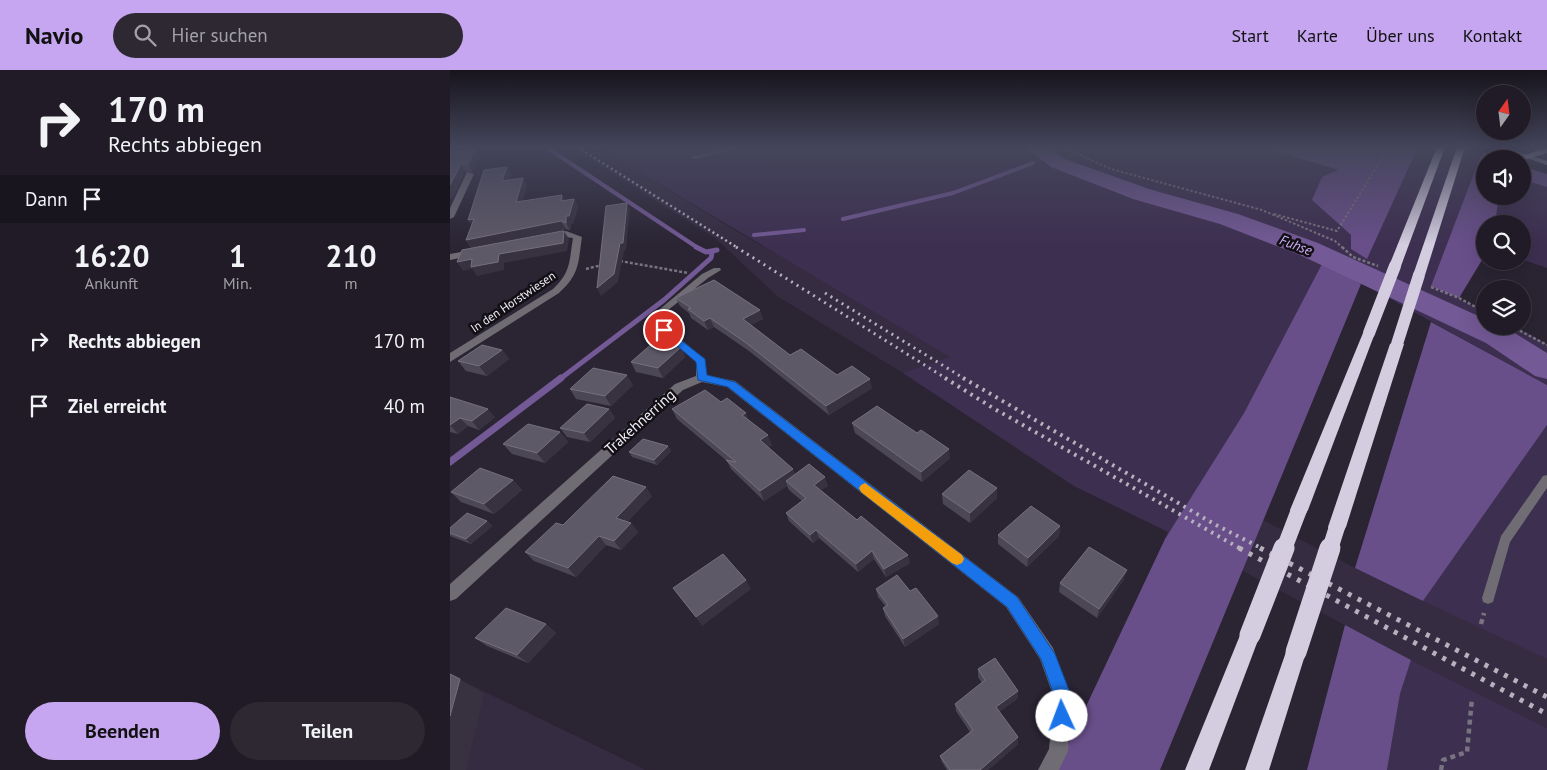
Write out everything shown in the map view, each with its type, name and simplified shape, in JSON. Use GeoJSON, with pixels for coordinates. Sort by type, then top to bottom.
{"type":"FeatureCollection","features":[{"type":"Feature","properties":{"kind":"highway"},"geometry":{"type":"LineString","coordinates":[[1197,770],[1368,333],[1389,267],[1427,180]]}},
{"type":"Feature","properties":{"kind":"highway"},"geometry":{"type":"LineString","coordinates":[[1257,770],[1397,344],[1422,280],[1451,180]]}},
{"type":"Feature","properties":{"kind":"street"},"geometry":{"type":"LineString","coordinates":[[450,217],[467,180]]}},
{"type":"Feature","properties":{"kind":"street","name":"In den Horstwiesen"},"geometry":{"type":"LineString","coordinates":[[450,358],[556,291],[568,280],[572,272],[578,237],[566,234],[537,240]]}},
{"type":"Feature","properties":{"kind":"street"},"geometry":{"type":"LineString","coordinates":[[450,257],[489,250]]}},
{"type":"Feature","properties":{"kind":"street"},"geometry":{"type":"LineString","coordinates":[[701,378],[731,384],[1012,602],[1047,654],[1063,698],[1058,751],[1048,770]]}},
{"type":"Feature","properties":{"kind":"street","name":"Trakehnerring"},"geometry":{"type":"LineString","coordinates":[[450,594],[679,387],[701,378]]}},
{"type":"Feature","properties":{"kind":"lane"},"geometry":{"type":"LineString","coordinates":[[701,378],[701,361],[652,319],[705,276],[717,270]]}},
{"type":"Feature","properties":{"kind":"lane"},"geometry":{"type":"LineString","coordinates":[[1488,598],[1505,540],[1547,480]]}},
{"type":"Feature","properties":{"kind":"path"},"geometry":{"type":"LineString","coordinates":[[1151,180],[1337,231],[1369,180]]}},
{"type":"Feature","properties":{"kind":"path"},"geometry":{"type":"LineString","coordinates":[[1261,210],[1334,241],[1353,257],[1389,267]]}},
{"type":"Feature","properties":{"kind":"path"},"geometry":{"type":"LineString","coordinates":[[613,262],[621,261],[685,272]]}},
{"type":"Feature","properties":{"kind":"path"},"geometry":{"type":"LineString","coordinates":[[572,272],[605,264]]}},
{"type":"Feature","properties":{"kind":"path"},"geometry":{"type":"LineString","coordinates":[[1422,280],[1476,307]]}},
{"type":"Feature","properties":{"kind":"path"},"geometry":{"type":"LineString","coordinates":[[1527,335],[1547,346]]}},
{"type":"Feature","properties":{"kind":"path"},"geometry":{"type":"LineString","coordinates":[[1441,770],[1443,760],[1467,752],[1472,698]]}},
{"type":"Feature","properties":{"kind":"shaded area"},"geometry":{"type":"Polygon","coordinates":[[[622,180],[651,180],[736,231],[1091,430],[1355,568],[1547,659],[1547,728],[1411,660],[1169,532],[1074,486],[903,373],[777,296],[715,238],[622,180]]]}},
{"type":"Feature","properties":{"kind":"shaded area"},"geometry":{"type":"Polygon","coordinates":[[[652,180],[1331,180],[1312,200],[1351,235],[1367,258],[1403,180],[1472,180],[1431,286],[1476,307],[1476,335],[1530,335],[1547,344],[1547,385],[1323,262],[1244,413],[1165,539],[1168,532],[1074,486],[903,373],[950,357],[652,180]]]}},
{"type":"Feature","properties":{"kind":"shaded area"},"geometry":{"type":"Polygon","coordinates":[[[1321,180],[1403,180],[1367,259],[1351,249],[1351,235],[1312,200],[1321,180]]]}},
{"type":"Feature","properties":{"kind":"shaded area"},"geometry":{"type":"Polygon","coordinates":[[[1471,180],[1476,180],[1476,205],[1498,205],[1496,215],[1476,215],[1476,270],[1459,298],[1431,286],[1471,180]]]}},
{"type":"Feature","properties":{"kind":"shaded area"},"geometry":{"type":"Polygon","coordinates":[[[1531,180],[1547,180],[1547,187],[1531,182],[1531,180]]]}},
{"type":"Feature","properties":{"kind":"shaded area"},"geometry":{"type":"Polygon","coordinates":[[[1531,182],[1547,187],[1547,268],[1531,263],[1531,215],[1496,215],[1498,205],[1531,205],[1531,182]]]}},
{"type":"Feature","properties":{"kind":"shaded area"},"geometry":{"type":"Polygon","coordinates":[[[1323,262],[1361,284],[1160,770],[1056,770],[1165,539],[1244,413],[1323,262]]]}},
{"type":"Feature","properties":{"kind":"shaded area"},"geometry":{"type":"Polygon","coordinates":[[[1431,322],[1547,385],[1547,425],[1423,601],[1355,568],[1431,322]]]}},
{"type":"Feature","properties":{"kind":"shaded area"},"geometry":{"type":"Polygon","coordinates":[[[1547,425],[1547,659],[1423,601],[1547,425]]]}},
{"type":"Feature","properties":{"kind":"shaded area"},"geometry":{"type":"Polygon","coordinates":[[[1345,625],[1411,660],[1400,694],[1387,770],[1307,770],[1345,625]]]}},
{"type":"Feature","properties":{"kind":"shaded area"},"geometry":{"type":"Polygon","coordinates":[[[1411,660],[1547,728],[1547,770],[1387,770],[1400,694],[1411,660]]]}},
{"type":"Feature","properties":{"kind":"shaded area"},"geometry":{"type":"Polygon","coordinates":[[[450,675],[646,770],[450,770],[450,675]]]}},
{"type":"Feature","properties":{"kind":"building"},"geometry":{"type":"Polygon","coordinates":[[[481,180],[523,180],[516,202],[562,195],[561,201],[574,199],[569,216],[566,216],[566,223],[561,221],[466,240],[474,219],[468,220],[481,180]]]}},
{"type":"Feature","properties":{"kind":"building"},"geometry":{"type":"Polygon","coordinates":[[[627,203],[623,243],[620,243],[614,274],[597,288],[606,206],[627,203]]]}},
{"type":"Feature","properties":{"kind":"building"},"geometry":{"type":"Polygon","coordinates":[[[564,231],[563,243],[499,254],[498,262],[471,267],[472,259],[457,262],[462,250],[564,231]]]}},
{"type":"Feature","properties":{"kind":"building"},"geometry":{"type":"Polygon","coordinates":[[[714,280],[760,310],[743,319],[790,355],[801,349],[837,375],[852,366],[870,379],[826,406],[745,342],[710,318],[704,321],[688,309],[691,308],[676,298],[714,280]]]}},
{"type":"Feature","properties":{"kind":"building"},"geometry":{"type":"Polygon","coordinates":[[[655,341],[681,347],[658,368],[631,362],[655,341]]]}},
{"type":"Feature","properties":{"kind":"building"},"geometry":{"type":"Polygon","coordinates":[[[482,345],[502,350],[479,366],[458,361],[482,345]]]}},
{"type":"Feature","properties":{"kind":"building"},"geometry":{"type":"Polygon","coordinates":[[[593,368],[627,375],[605,396],[570,389],[593,368]]]}},
{"type":"Feature","properties":{"kind":"building"},"geometry":{"type":"Polygon","coordinates":[[[705,390],[721,402],[727,398],[746,413],[742,415],[768,435],[760,440],[793,469],[760,491],[726,460],[736,462],[672,409],[705,390]]]}},
{"type":"Feature","properties":{"kind":"building"},"geometry":{"type":"Polygon","coordinates":[[[450,397],[488,409],[472,421],[460,418],[450,425],[450,397]]]}},
{"type":"Feature","properties":{"kind":"building"},"geometry":{"type":"Polygon","coordinates":[[[587,404],[609,409],[584,433],[560,428],[587,404]]]}},
{"type":"Feature","properties":{"kind":"building"},"geometry":{"type":"Polygon","coordinates":[[[877,406],[917,433],[921,430],[949,449],[921,472],[852,423],[877,406]]]}},
{"type":"Feature","properties":{"kind":"building"},"geometry":{"type":"Polygon","coordinates":[[[528,424],[560,432],[537,453],[503,444],[528,424]]]}},
{"type":"Feature","properties":{"kind":"building"},"geometry":{"type":"Polygon","coordinates":[[[643,439],[668,446],[654,460],[629,452],[643,439]]]}},
{"type":"Feature","properties":{"kind":"building"},"geometry":{"type":"Polygon","coordinates":[[[809,464],[825,477],[814,485],[857,520],[861,516],[908,555],[884,569],[872,551],[856,564],[816,530],[810,535],[786,513],[806,498],[786,481],[809,464]]]}},
{"type":"Feature","properties":{"kind":"building"},"geometry":{"type":"Polygon","coordinates":[[[480,468],[513,480],[484,504],[451,492],[480,468]]]}},
{"type":"Feature","properties":{"kind":"building"},"geometry":{"type":"Polygon","coordinates":[[[969,470],[997,488],[970,513],[942,494],[969,470]]]}},
{"type":"Feature","properties":{"kind":"building"},"geometry":{"type":"Polygon","coordinates":[[[613,476],[646,487],[616,518],[631,523],[614,541],[599,536],[568,568],[525,552],[556,523],[563,525],[613,476]]]}},
{"type":"Feature","properties":{"kind":"building"},"geometry":{"type":"Polygon","coordinates":[[[1031,506],[1060,526],[1028,558],[998,535],[1031,506]]]}},
{"type":"Feature","properties":{"kind":"building"},"geometry":{"type":"Polygon","coordinates":[[[467,513],[487,521],[466,539],[450,533],[450,528],[467,513]]]}},
{"type":"Feature","properties":{"kind":"building"},"geometry":{"type":"Polygon","coordinates":[[[1089,547],[1127,570],[1099,609],[1060,583],[1089,547]]]}},
{"type":"Feature","properties":{"kind":"building"},"geometry":{"type":"Polygon","coordinates":[[[723,554],[746,580],[696,617],[673,588],[723,554]]]}},
{"type":"Feature","properties":{"kind":"building"},"geometry":{"type":"Polygon","coordinates":[[[897,575],[910,591],[916,588],[938,616],[903,639],[883,608],[888,605],[876,589],[897,575]]]}},
{"type":"Feature","properties":{"kind":"building"},"geometry":{"type":"Polygon","coordinates":[[[506,608],[546,624],[517,655],[475,638],[506,608]]]}},
{"type":"Feature","properties":{"kind":"building"},"geometry":{"type":"Polygon","coordinates":[[[995,658],[1018,691],[996,707],[1018,737],[980,770],[950,770],[940,756],[973,730],[955,704],[985,680],[978,669],[995,658]]]}},
{"type":"Feature","properties":{"kind":"building"},"geometry":{"type":"Polygon","coordinates":[[[450,674],[460,679],[450,716],[450,674]]]}},
{"type":"Feature","properties":{"kind":"waterway"},"geometry":{"type":"LineString","coordinates":[[595,180],[698,248]]}},
{"type":"Feature","properties":{"kind":"waterway"},"geometry":{"type":"LineString","coordinates":[[843,219],[953,193],[989,180]]}},
{"type":"Feature","properties":{"kind":"waterway","name":"Fuhse"},"geometry":{"type":"LineString","coordinates":[[1103,180],[1141,194],[1229,219],[1309,249],[1497,336],[1547,368]]}},
{"type":"Feature","properties":{"kind":"waterway"},"geometry":{"type":"LineString","coordinates":[[754,235],[804,230]]}},
{"type":"Feature","properties":{"kind":"waterway"},"geometry":{"type":"LineString","coordinates":[[698,248],[706,252],[717,250]]}},
{"type":"Feature","properties":{"kind":"waterway"},"geometry":{"type":"LineString","coordinates":[[560,379],[664,300],[711,258],[712,253]]}},
{"type":"Feature","properties":{"kind":"waterway"},"geometry":{"type":"LineString","coordinates":[[450,462],[561,378]]}},
{"type":"Feature","properties":{"kind":"railway"},"geometry":{"type":"LineString","coordinates":[[629,180],[738,248]]}},
{"type":"Feature","properties":{"kind":"railway"},"geometry":{"type":"LineString","coordinates":[[736,247],[947,379]]}},
{"type":"Feature","properties":{"kind":"railway"},"geometry":{"type":"LineString","coordinates":[[825,293],[965,379]]}},
{"type":"Feature","properties":{"kind":"railway"},"geometry":{"type":"LineString","coordinates":[[945,378],[993,408],[1241,549]]}},
{"type":"Feature","properties":{"kind":"railway"},"geometry":{"type":"LineString","coordinates":[[963,378],[1216,525],[1263,549]]}},
{"type":"Feature","properties":{"kind":"railway"},"geometry":{"type":"LineString","coordinates":[[1239,548],[1547,714]]}},
{"type":"Feature","properties":{"kind":"railway"},"geometry":{"type":"LineString","coordinates":[[1260,548],[1547,697]]}},
{"type":"Feature","properties":{"kind":"slow traffic"},"geometry":{"type":"LineString","coordinates":[[865,488],[957,559]]}},
{"type":"Feature","properties":{"kind":"route"},"geometry":{"type":"LineString","coordinates":[[664,330],[701,361],[701,378],[731,384],[1012,602],[1047,654],[1063,698],[1062,716]]}}]}
